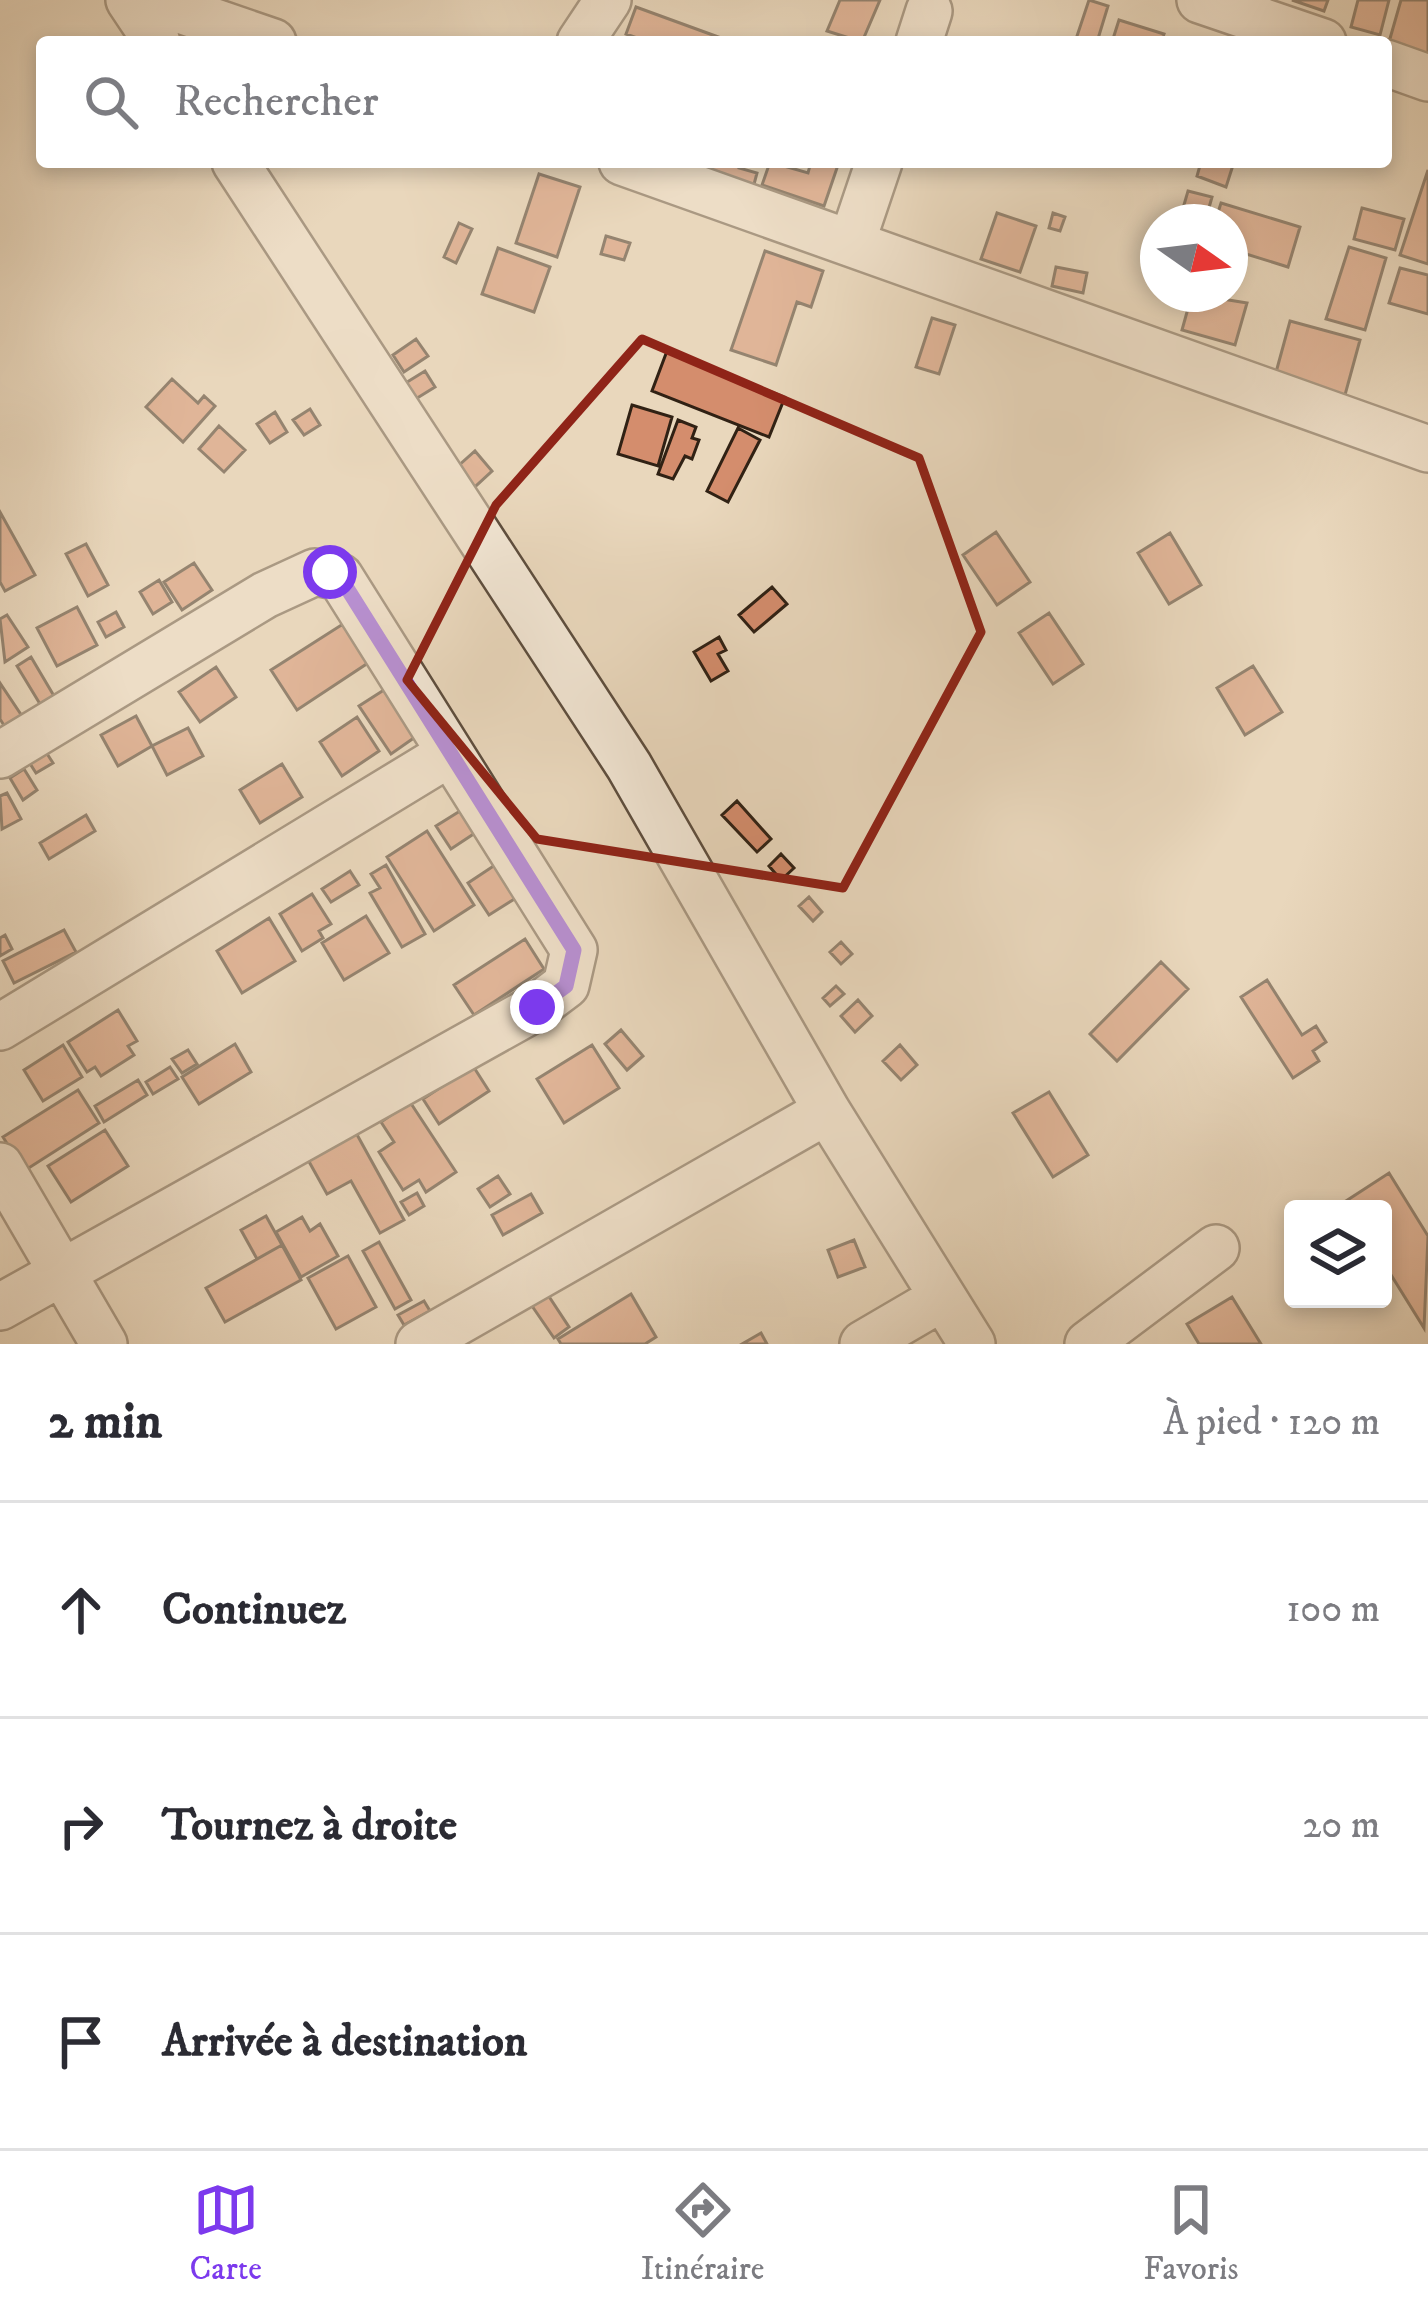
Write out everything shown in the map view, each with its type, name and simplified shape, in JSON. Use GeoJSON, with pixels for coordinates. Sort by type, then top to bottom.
{"type":"FeatureCollection","features":[{"type":"Feature","properties":{"kind":"street"},"geometry":{"type":"LineString","coordinates":[[129,0],[153,36]]}},
{"type":"Feature","properties":{"kind":"street"},"geometry":{"type":"LineString","coordinates":[[151,0],[256,36]]}},
{"type":"Feature","properties":{"kind":"street"},"geometry":{"type":"LineString","coordinates":[[584,36],[608,0]]}},
{"type":"Feature","properties":{"kind":"street"},"geometry":{"type":"LineString","coordinates":[[1200,0],[1305,36]]}},
{"type":"Feature","properties":{"kind":"street"},"geometry":{"type":"LineString","coordinates":[[1392,65],[1428,78]]}},
{"type":"Feature","properties":{"kind":"street"},"geometry":{"type":"LineString","coordinates":[[239,168],[629,766],[827,1111],[972,1344]]}},
{"type":"Feature","properties":{"kind":"street"},"geometry":{"type":"LineString","coordinates":[[639,168],[1428,449]]}},
{"type":"Feature","properties":{"kind":"street"},"geometry":{"type":"LineString","coordinates":[[853,242],[877,168]]}},
{"type":"Feature","properties":{"kind":"street"},"geometry":{"type":"LineString","coordinates":[[0,755],[265,595],[315,572],[340,577],[447,755],[574,950],[566,986],[537,1007],[0,1307]]}},
{"type":"Feature","properties":{"kind":"street"},"geometry":{"type":"LineString","coordinates":[[0,1027],[447,755]]}},
{"type":"Feature","properties":{"kind":"street"},"geometry":{"type":"LineString","coordinates":[[418,1344],[827,1111]]}},
{"type":"Feature","properties":{"kind":"street"},"geometry":{"type":"LineString","coordinates":[[0,1166],[104,1344]]}},
{"type":"Feature","properties":{"kind":"street"},"geometry":{"type":"LineString","coordinates":[[1088,1344],[1216,1248]]}},
{"type":"Feature","properties":{"kind":"street"},"geometry":{"type":"LineString","coordinates":[[863,1344],[940,1299]]}},
{"type":"Feature","properties":{"kind":"highlighted area"},"geometry":{"type":"Polygon","coordinates":[[[642,339],[919,458],[981,632],[843,888],[537,839],[407,680],[496,505],[642,339]]]}},
{"type":"Feature","properties":{"kind":"building"},"geometry":{"type":"Polygon","coordinates":[[[840,0],[880,0],[865,36],[827,31],[840,0]]]}},
{"type":"Feature","properties":{"kind":"building"},"geometry":{"type":"Polygon","coordinates":[[[1089,0],[1108,6],[1099,36],[1077,36],[1089,0]]]}},
{"type":"Feature","properties":{"kind":"building"},"geometry":{"type":"Polygon","coordinates":[[[1292,0],[1328,0],[1324,11],[1292,0]]]}},
{"type":"Feature","properties":{"kind":"building"},"geometry":{"type":"Polygon","coordinates":[[[1358,0],[1389,0],[1380,35],[1351,27],[1358,0]]]}},
{"type":"Feature","properties":{"kind":"building"},"geometry":{"type":"Polygon","coordinates":[[[1401,0],[1428,0],[1428,54],[1392,43],[1401,0]]]}},
{"type":"Feature","properties":{"kind":"building"},"geometry":{"type":"Polygon","coordinates":[[[636,7],[716,36],[632,36],[626,34],[636,7]]]}},
{"type":"Feature","properties":{"kind":"building"},"geometry":{"type":"Polygon","coordinates":[[[1119,20],[1164,34],[1163,36],[1114,36],[1119,20]]]}},
{"type":"Feature","properties":{"kind":"building"},"geometry":{"type":"Polygon","coordinates":[[[689,168],[739,168],[757,173],[752,192],[687,175],[689,168]]]}},
{"type":"Feature","properties":{"kind":"building"},"geometry":{"type":"Polygon","coordinates":[[[768,168],[808,173],[809,168],[837,168],[824,206],[762,185],[768,168]]]}},
{"type":"Feature","properties":{"kind":"building"},"geometry":{"type":"Polygon","coordinates":[[[1199,168],[1232,168],[1226,187],[1197,176],[1199,168]]]}},
{"type":"Feature","properties":{"kind":"building"},"geometry":{"type":"Polygon","coordinates":[[[1428,170],[1428,264],[1400,255],[1428,170]]]}},
{"type":"Feature","properties":{"kind":"building"},"geometry":{"type":"Polygon","coordinates":[[[539,174],[580,187],[557,257],[516,243],[539,174]]]}},
{"type":"Feature","properties":{"kind":"building"},"geometry":{"type":"Polygon","coordinates":[[[1188,191],[1212,197],[1210,204],[1184,204],[1188,191]]]}},
{"type":"Feature","properties":{"kind":"building"},"geometry":{"type":"Polygon","coordinates":[[[1362,208],[1404,219],[1395,250],[1354,239],[1362,208]]]}},
{"type":"Feature","properties":{"kind":"building"},"geometry":{"type":"Polygon","coordinates":[[[1248,211],[1300,227],[1288,267],[1248,255],[1248,211]]]}},
{"type":"Feature","properties":{"kind":"building"},"geometry":{"type":"Polygon","coordinates":[[[997,213],[1036,226],[1020,272],[981,259],[997,213]]]}},
{"type":"Feature","properties":{"kind":"building"},"geometry":{"type":"Polygon","coordinates":[[[1053,213],[1065,217],[1060,231],[1049,228],[1053,213]]]}},
{"type":"Feature","properties":{"kind":"building"},"geometry":{"type":"Polygon","coordinates":[[[459,223],[472,229],[456,263],[444,257],[459,223]]]}},
{"type":"Feature","properties":{"kind":"building"},"geometry":{"type":"Polygon","coordinates":[[[606,236],[630,243],[624,260],[601,254],[606,236]]]}},
{"type":"Feature","properties":{"kind":"building"},"geometry":{"type":"Polygon","coordinates":[[[1349,247],[1386,258],[1365,330],[1326,319],[1349,247]]]}},
{"type":"Feature","properties":{"kind":"building"},"geometry":{"type":"Polygon","coordinates":[[[498,248],[550,267],[534,312],[482,294],[498,248]]]}},
{"type":"Feature","properties":{"kind":"building"},"geometry":{"type":"Polygon","coordinates":[[[765,251],[823,271],[811,307],[797,302],[776,365],[731,350],[765,251]]]}},
{"type":"Feature","properties":{"kind":"building"},"geometry":{"type":"Polygon","coordinates":[[[1056,267],[1087,273],[1083,293],[1052,286],[1056,267]]]}},
{"type":"Feature","properties":{"kind":"building"},"geometry":{"type":"Polygon","coordinates":[[[1400,268],[1428,275],[1428,314],[1389,303],[1400,268]]]}},
{"type":"Feature","properties":{"kind":"building"},"geometry":{"type":"Polygon","coordinates":[[[1187,312],[1244,312],[1235,345],[1182,330],[1187,312]]]}},
{"type":"Feature","properties":{"kind":"building"},"geometry":{"type":"Polygon","coordinates":[[[932,318],[955,325],[939,374],[916,367],[932,318]]]}},
{"type":"Feature","properties":{"kind":"building"},"geometry":{"type":"Polygon","coordinates":[[[1290,321],[1360,340],[1345,395],[1275,376],[1290,321]]]}},
{"type":"Feature","properties":{"kind":"building"},"geometry":{"type":"Polygon","coordinates":[[[416,339],[428,356],[404,372],[393,355],[416,339]]]}},
{"type":"Feature","properties":{"kind":"building"},"geometry":{"type":"Polygon","coordinates":[[[667,351],[785,397],[769,437],[652,391],[667,351]]]}},
{"type":"Feature","properties":{"kind":"building"},"geometry":{"type":"Polygon","coordinates":[[[425,371],[435,387],[414,400],[404,384],[425,371]]]}},
{"type":"Feature","properties":{"kind":"building"},"geometry":{"type":"Polygon","coordinates":[[[172,379],[198,403],[204,396],[215,406],[183,442],[146,407],[172,379]]]}},
{"type":"Feature","properties":{"kind":"building"},"geometry":{"type":"Polygon","coordinates":[[[632,405],[672,417],[658,466],[618,454],[632,405]]]}},
{"type":"Feature","properties":{"kind":"building"},"geometry":{"type":"Polygon","coordinates":[[[310,409],[320,425],[304,435],[293,420],[310,409]]]}},
{"type":"Feature","properties":{"kind":"building"},"geometry":{"type":"Polygon","coordinates":[[[275,412],[287,432],[270,443],[257,424],[275,412]]]}},
{"type":"Feature","properties":{"kind":"building"},"geometry":{"type":"Polygon","coordinates":[[[678,420],[696,427],[692,438],[699,440],[692,459],[685,456],[673,479],[658,474],[678,420]]]}},
{"type":"Feature","properties":{"kind":"building"},"geometry":{"type":"Polygon","coordinates":[[[219,426],[245,450],[224,472],[199,449],[219,426]]]}},
{"type":"Feature","properties":{"kind":"building"},"geometry":{"type":"Polygon","coordinates":[[[738,428],[760,440],[728,502],[707,491],[738,428]]]}},
{"type":"Feature","properties":{"kind":"building"},"geometry":{"type":"Polygon","coordinates":[[[475,451],[492,471],[466,495],[448,475],[475,451]]]}},
{"type":"Feature","properties":{"kind":"building"},"geometry":{"type":"Polygon","coordinates":[[[0,512],[35,575],[5,591],[0,582],[0,512]]]}},
{"type":"Feature","properties":{"kind":"building"},"geometry":{"type":"Polygon","coordinates":[[[996,532],[1030,582],[997,605],[963,555],[996,532]]]}},
{"type":"Feature","properties":{"kind":"building"},"geometry":{"type":"Polygon","coordinates":[[[1170,533],[1201,585],[1169,604],[1138,553],[1170,533]]]}},
{"type":"Feature","properties":{"kind":"building"},"geometry":{"type":"Polygon","coordinates":[[[86,544],[108,585],[88,596],[66,554],[86,544]]]}},
{"type":"Feature","properties":{"kind":"building"},"geometry":{"type":"Polygon","coordinates":[[[194,563],[212,590],[182,610],[164,582],[194,563]]]}},
{"type":"Feature","properties":{"kind":"building"},"geometry":{"type":"Polygon","coordinates":[[[159,580],[172,602],[153,614],[140,592],[159,580]]]}},
{"type":"Feature","properties":{"kind":"building"},"geometry":{"type":"Polygon","coordinates":[[[772,587],[787,604],[754,632],[739,615],[772,587]]]}},
{"type":"Feature","properties":{"kind":"building"},"geometry":{"type":"Polygon","coordinates":[[[77,607],[97,645],[57,666],[37,628],[77,607]]]}},
{"type":"Feature","properties":{"kind":"building"},"geometry":{"type":"Polygon","coordinates":[[[116,612],[124,627],[106,637],[98,622],[116,612]]]}},
{"type":"Feature","properties":{"kind":"building"},"geometry":{"type":"Polygon","coordinates":[[[1049,613],[1083,664],[1053,684],[1019,633],[1049,613]]]}},
{"type":"Feature","properties":{"kind":"building"},"geometry":{"type":"Polygon","coordinates":[[[7,615],[28,647],[5,662],[0,619],[7,615]]]}},
{"type":"Feature","properties":{"kind":"building"},"geometry":{"type":"Polygon","coordinates":[[[343,624],[368,663],[297,710],[271,670],[343,624]]]}},
{"type":"Feature","properties":{"kind":"building"},"geometry":{"type":"Polygon","coordinates":[[[719,637],[726,650],[718,654],[728,671],[711,681],[694,652],[719,637]]]}},
{"type":"Feature","properties":{"kind":"building"},"geometry":{"type":"Polygon","coordinates":[[[31,657],[54,696],[40,704],[17,666],[31,657]]]}},
{"type":"Feature","properties":{"kind":"building"},"geometry":{"type":"Polygon","coordinates":[[[1253,666],[1282,712],[1245,735],[1217,688],[1253,666]]]}},
{"type":"Feature","properties":{"kind":"building"},"geometry":{"type":"Polygon","coordinates":[[[216,667],[236,697],[200,722],[179,692],[216,667]]]}},
{"type":"Feature","properties":{"kind":"building"},"geometry":{"type":"Polygon","coordinates":[[[0,683],[22,716],[5,727],[0,719],[0,683]]]}},
{"type":"Feature","properties":{"kind":"building"},"geometry":{"type":"Polygon","coordinates":[[[387,688],[418,735],[391,754],[359,706],[387,688]]]}},
{"type":"Feature","properties":{"kind":"building"},"geometry":{"type":"Polygon","coordinates":[[[136,716],[152,746],[118,766],[101,735],[136,716]]]}},
{"type":"Feature","properties":{"kind":"building"},"geometry":{"type":"Polygon","coordinates":[[[357,717],[379,751],[342,776],[320,742],[357,717]]]}},
{"type":"Feature","properties":{"kind":"building"},"geometry":{"type":"Polygon","coordinates":[[[188,728],[203,756],[167,775],[152,746],[188,728]]]}},
{"type":"Feature","properties":{"kind":"building"},"geometry":{"type":"Polygon","coordinates":[[[44,749],[53,763],[36,773],[27,759],[44,749]]]}},
{"type":"Feature","properties":{"kind":"building"},"geometry":{"type":"Polygon","coordinates":[[[282,764],[302,797],[260,823],[240,790],[282,764]]]}},
{"type":"Feature","properties":{"kind":"building"},"geometry":{"type":"Polygon","coordinates":[[[24,769],[37,790],[23,800],[10,778],[24,769]]]}},
{"type":"Feature","properties":{"kind":"building"},"geometry":{"type":"Polygon","coordinates":[[[7,793],[21,819],[2,829],[0,796],[7,793]]]}},
{"type":"Feature","properties":{"kind":"building"},"geometry":{"type":"Polygon","coordinates":[[[737,801],[771,839],[757,852],[722,815],[737,801]]]}},
{"type":"Feature","properties":{"kind":"building"},"geometry":{"type":"Polygon","coordinates":[[[460,811],[475,833],[451,849],[436,826],[460,811]]]}},
{"type":"Feature","properties":{"kind":"building"},"geometry":{"type":"Polygon","coordinates":[[[86,815],[95,831],[49,859],[40,843],[86,815]]]}},
{"type":"Feature","properties":{"kind":"building"},"geometry":{"type":"Polygon","coordinates":[[[427,831],[474,905],[434,931],[387,857],[427,831]]]}},
{"type":"Feature","properties":{"kind":"building"},"geometry":{"type":"Polygon","coordinates":[[[781,854],[794,868],[781,880],[769,866],[781,854]]]}},
{"type":"Feature","properties":{"kind":"building"},"geometry":{"type":"Polygon","coordinates":[[[386,865],[425,934],[402,947],[370,893],[380,888],[371,874],[386,865]]]}},
{"type":"Feature","properties":{"kind":"building"},"geometry":{"type":"Polygon","coordinates":[[[495,865],[516,898],[489,915],[468,883],[495,865]]]}},
{"type":"Feature","properties":{"kind":"building"},"geometry":{"type":"Polygon","coordinates":[[[350,871],[359,885],[331,902],[322,889],[350,871]]]}},
{"type":"Feature","properties":{"kind":"building"},"geometry":{"type":"Polygon","coordinates":[[[312,894],[331,924],[319,931],[323,938],[302,951],[280,914],[312,894]]]}},
{"type":"Feature","properties":{"kind":"building"},"geometry":{"type":"Polygon","coordinates":[[[809,897],[822,912],[813,921],[799,906],[809,897]]]}},
{"type":"Feature","properties":{"kind":"building"},"geometry":{"type":"Polygon","coordinates":[[[366,916],[389,953],[344,980],[322,943],[366,916]]]}},
{"type":"Feature","properties":{"kind":"building"},"geometry":{"type":"Polygon","coordinates":[[[269,918],[295,961],[242,993],[217,951],[269,918]]]}},
{"type":"Feature","properties":{"kind":"building"},"geometry":{"type":"Polygon","coordinates":[[[64,930],[76,952],[14,983],[3,961],[64,930]]]}},
{"type":"Feature","properties":{"kind":"building"},"geometry":{"type":"Polygon","coordinates":[[[5,935],[12,949],[0,956],[0,938],[5,935]]]}},
{"type":"Feature","properties":{"kind":"building"},"geometry":{"type":"Polygon","coordinates":[[[525,939],[544,969],[474,1015],[454,985],[525,939]]]}},
{"type":"Feature","properties":{"kind":"building"},"geometry":{"type":"Polygon","coordinates":[[[841,942],[852,954],[841,964],[830,952],[841,942]]]}},
{"type":"Feature","properties":{"kind":"building"},"geometry":{"type":"Polygon","coordinates":[[[1161,962],[1188,989],[1117,1061],[1090,1034],[1161,962]]]}},
{"type":"Feature","properties":{"kind":"building"},"geometry":{"type":"Polygon","coordinates":[[[1267,980],[1302,1035],[1316,1026],[1326,1042],[1313,1051],[1319,1061],[1293,1078],[1241,997],[1267,980]]]}},
{"type":"Feature","properties":{"kind":"building"},"geometry":{"type":"Polygon","coordinates":[[[836,986],[844,994],[830,1006],[823,998],[836,986]]]}},
{"type":"Feature","properties":{"kind":"building"},"geometry":{"type":"Polygon","coordinates":[[[858,1000],[872,1016],[855,1032],[841,1016],[858,1000]]]}},
{"type":"Feature","properties":{"kind":"building"},"geometry":{"type":"Polygon","coordinates":[[[118,1010],[137,1041],[128,1046],[134,1055],[101,1076],[95,1067],[87,1072],[68,1042],[118,1010]]]}},
{"type":"Feature","properties":{"kind":"building"},"geometry":{"type":"Polygon","coordinates":[[[621,1030],[643,1056],[627,1070],[605,1044],[621,1030]]]}},
{"type":"Feature","properties":{"kind":"building"},"geometry":{"type":"Polygon","coordinates":[[[235,1044],[251,1072],[199,1104],[182,1077],[235,1044]]]}},
{"type":"Feature","properties":{"kind":"building"},"geometry":{"type":"Polygon","coordinates":[[[63,1045],[82,1077],[43,1101],[24,1070],[63,1045]]]}},
{"type":"Feature","properties":{"kind":"building"},"geometry":{"type":"Polygon","coordinates":[[[592,1045],[619,1088],[564,1123],[537,1079],[592,1045]]]}},
{"type":"Feature","properties":{"kind":"building"},"geometry":{"type":"Polygon","coordinates":[[[900,1045],[917,1065],[901,1080],[883,1061],[900,1045]]]}},
{"type":"Feature","properties":{"kind":"building"},"geometry":{"type":"Polygon","coordinates":[[[188,1050],[197,1064],[182,1073],[172,1059],[188,1050]]]}},
{"type":"Feature","properties":{"kind":"building"},"geometry":{"type":"Polygon","coordinates":[[[473,1066],[489,1091],[439,1124],[423,1099],[473,1066]]]}},
{"type":"Feature","properties":{"kind":"building"},"geometry":{"type":"Polygon","coordinates":[[[170,1067],[178,1079],[153,1094],[146,1082],[170,1067]]]}},
{"type":"Feature","properties":{"kind":"building"},"geometry":{"type":"Polygon","coordinates":[[[138,1080],[147,1095],[104,1122],[95,1106],[138,1080]]]}},
{"type":"Feature","properties":{"kind":"building"},"geometry":{"type":"Polygon","coordinates":[[[78,1090],[99,1123],[24,1171],[3,1137],[78,1090]]]}},
{"type":"Feature","properties":{"kind":"building"},"geometry":{"type":"Polygon","coordinates":[[[1049,1092],[1088,1155],[1053,1177],[1013,1113],[1049,1092]]]}},
{"type":"Feature","properties":{"kind":"building"},"geometry":{"type":"Polygon","coordinates":[[[410,1102],[456,1172],[426,1192],[419,1180],[403,1190],[379,1152],[394,1142],[381,1122],[410,1102]]]}},
{"type":"Feature","properties":{"kind":"building"},"geometry":{"type":"Polygon","coordinates":[[[105,1130],[128,1166],[71,1202],[48,1166],[105,1130]]]}},
{"type":"Feature","properties":{"kind":"building"},"geometry":{"type":"Polygon","coordinates":[[[355,1131],[404,1220],[380,1233],[351,1181],[327,1194],[307,1158],[355,1131]]]}},
{"type":"Feature","properties":{"kind":"building"},"geometry":{"type":"Polygon","coordinates":[[[1389,1173],[1428,1236],[1424,1328],[1392,1276],[1392,1200],[1348,1200],[1389,1173]]]}},
{"type":"Feature","properties":{"kind":"building"},"geometry":{"type":"Polygon","coordinates":[[[498,1176],[510,1194],[490,1207],[478,1189],[498,1176]]]}},
{"type":"Feature","properties":{"kind":"building"},"geometry":{"type":"Polygon","coordinates":[[[417,1193],[424,1206],[409,1215],[401,1202],[417,1193]]]}},
{"type":"Feature","properties":{"kind":"building"},"geometry":{"type":"Polygon","coordinates":[[[531,1194],[542,1213],[503,1235],[492,1215],[531,1194]]]}},
{"type":"Feature","properties":{"kind":"building"},"geometry":{"type":"Polygon","coordinates":[[[266,1216],[282,1245],[257,1259],[241,1230],[266,1216]]]}},
{"type":"Feature","properties":{"kind":"building"},"geometry":{"type":"Polygon","coordinates":[[[302,1217],[310,1231],[320,1224],[338,1256],[301,1277],[276,1232],[302,1217]]]}},
{"type":"Feature","properties":{"kind":"building"},"geometry":{"type":"Polygon","coordinates":[[[854,1240],[865,1267],[838,1277],[828,1250],[854,1240]]]}},
{"type":"Feature","properties":{"kind":"building"},"geometry":{"type":"Polygon","coordinates":[[[379,1242],[411,1300],[395,1309],[363,1251],[379,1242]]]}},
{"type":"Feature","properties":{"kind":"building"},"geometry":{"type":"Polygon","coordinates":[[[282,1245],[301,1280],[225,1322],[206,1288],[282,1245]]]}},
{"type":"Feature","properties":{"kind":"building"},"geometry":{"type":"Polygon","coordinates":[[[348,1256],[376,1307],[336,1329],[308,1278],[348,1256]]]}},
{"type":"Feature","properties":{"kind":"building"},"geometry":{"type":"Polygon","coordinates":[[[631,1294],[656,1337],[645,1344],[561,1344],[558,1339],[631,1294]]]}},
{"type":"Feature","properties":{"kind":"building"},"geometry":{"type":"Polygon","coordinates":[[[548,1295],[569,1327],[554,1338],[532,1306],[548,1295]]]}},
{"type":"Feature","properties":{"kind":"building"},"geometry":{"type":"Polygon","coordinates":[[[1232,1297],[1261,1344],[1199,1344],[1187,1324],[1232,1297]]]}},
{"type":"Feature","properties":{"kind":"building"},"geometry":{"type":"Polygon","coordinates":[[[424,1301],[430,1311],[404,1325],[398,1315],[424,1301]]]}},
{"type":"Feature","properties":{"kind":"building"},"geometry":{"type":"Polygon","coordinates":[[[761,1333],[767,1344],[742,1344],[761,1333]]]}},
{"type":"Feature","properties":{"kind":"route"},"geometry":{"type":"LineString","coordinates":[[330,572],[340,577],[447,755],[574,950],[566,986],[537,1007]]}}]}
